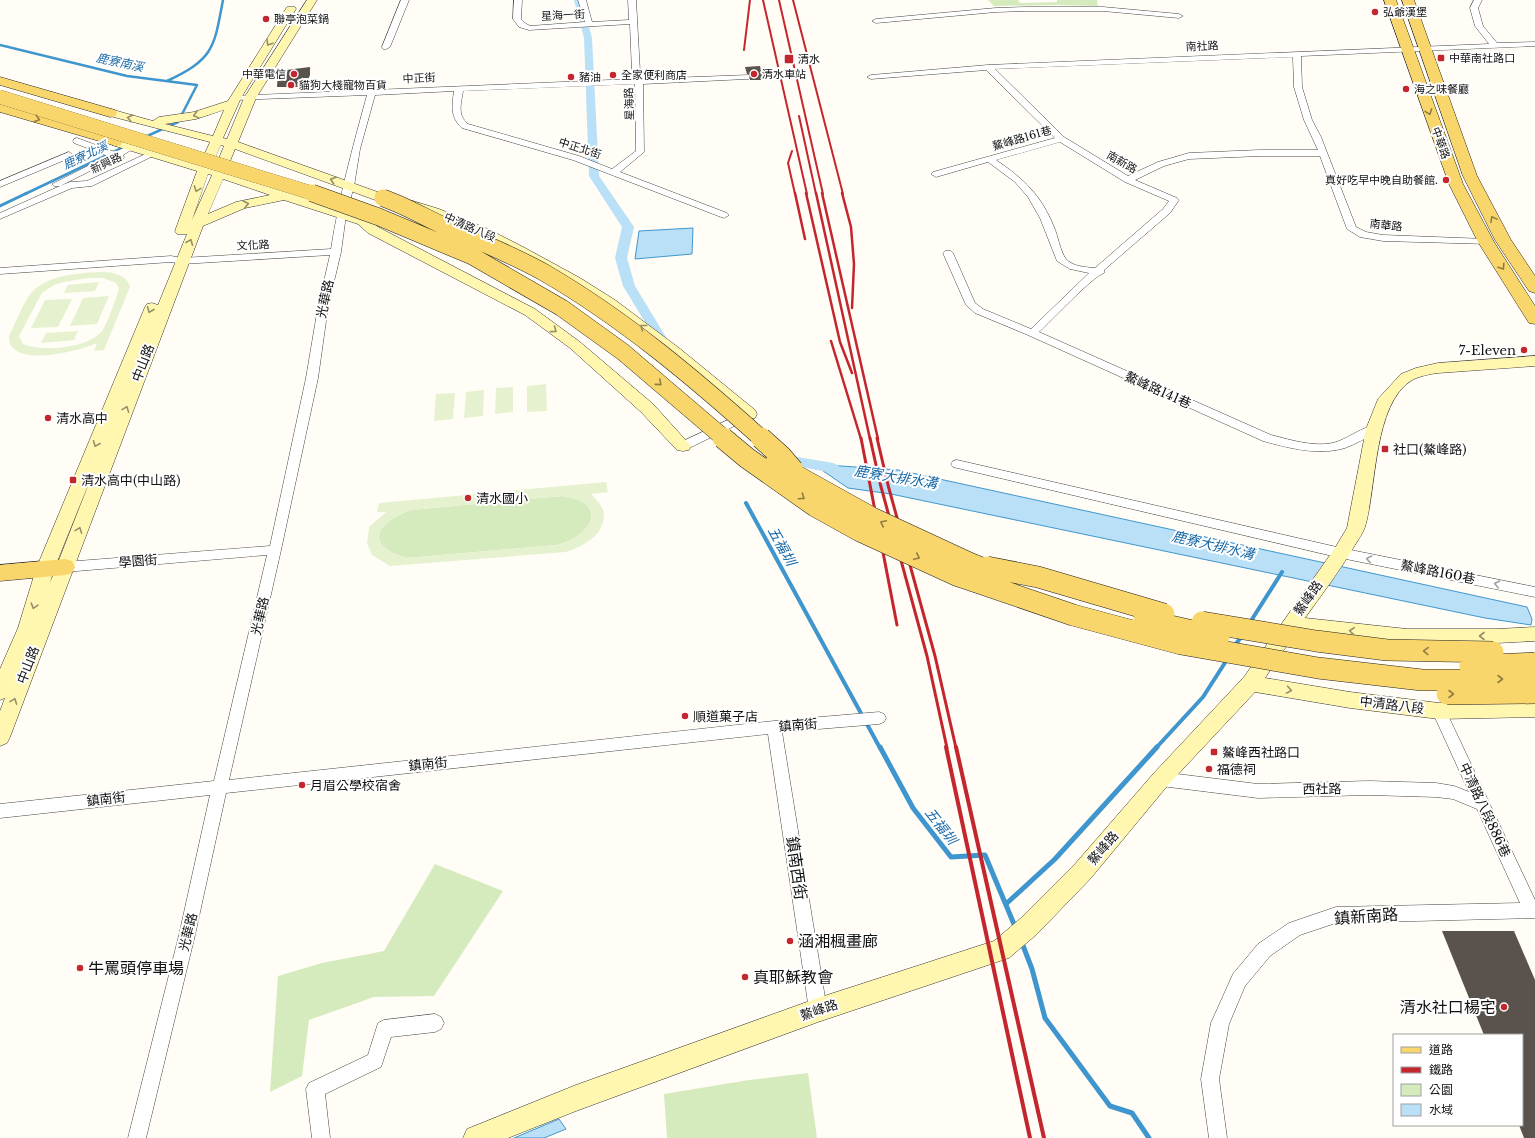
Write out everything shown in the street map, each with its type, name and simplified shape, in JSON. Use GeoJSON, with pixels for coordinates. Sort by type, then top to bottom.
{"type":"FeatureCollection","features":[{"type":"Feature","properties":{"kind":"main road","name":"中華路"},"geometry":{"type":"LineString","coordinates":[[1390,0],[1456,184],[1486,242],[1535,319]]}},
{"type":"Feature","properties":{"kind":"main road","name":"中華路"},"geometry":{"type":"LineString","coordinates":[[1408,0],[1470,176],[1503,240],[1535,288]]}},
{"type":"Feature","properties":{"kind":"main road"},"geometry":{"type":"LineString","coordinates":[[0,81],[110,113]]}},
{"type":"Feature","properties":{"kind":"main road"},"geometry":{"type":"LineString","coordinates":[[0,89],[319,187],[383,209],[482,251],[544,285],[623,337],[736,434],[784,470],[963,569],[994,573],[1090,608],[1200,633],[1322,654],[1433,667],[1535,663]]}},
{"type":"Feature","properties":{"kind":"main road"},"geometry":{"type":"LineString","coordinates":[[0,97],[303,190],[379,217],[472,256],[562,308],[622,352],[747,458],[769,475],[815,506],[860,531],[963,569],[1073,615],[1181,644],[1318,668],[1422,680],[1535,680]]}},
{"type":"Feature","properties":{"kind":"main road"},"geometry":{"type":"LineString","coordinates":[[0,108],[116,142]]}},
{"type":"Feature","properties":{"kind":"main road"},"geometry":{"type":"LineString","coordinates":[[383,198],[484,242],[545,274],[580,296],[636,334],[690,376],[781,456],[800,478]]}},
{"type":"Feature","properties":{"kind":"main road"},"geometry":{"type":"LineString","coordinates":[[363,221],[415,241],[508,288],[552,314],[595,344],[632,374],[700,436],[769,475]]}},
{"type":"Feature","properties":{"kind":"main road","name":"學園街"},"geometry":{"type":"LineString","coordinates":[[0,573],[65,567]]}},
{"type":"Feature","properties":{"kind":"main road"},"geometry":{"type":"LineString","coordinates":[[963,569],[1038,577],[1156,613],[1255,632],[1387,650],[1480,653],[1535,650]]}},
{"type":"Feature","properties":{"kind":"main road"},"geometry":{"type":"LineString","coordinates":[[963,569],[967,587],[1056,624],[1100,637],[1284,675],[1432,694],[1535,693]]}},
{"type":"Feature","properties":{"kind":"street","name":"中山路"},"geometry":{"type":"LineString","coordinates":[[224,142],[234,100],[297,0]]}},
{"type":"Feature","properties":{"kind":"street","name":"中山路"},"geometry":{"type":"LineString","coordinates":[[0,737],[65,567],[211,171],[224,142],[312,0]]}},
{"type":"Feature","properties":{"kind":"street"},"geometry":{"type":"LineString","coordinates":[[386,47],[405,0]]}},
{"type":"Feature","properties":{"kind":"street","name":"星海一街"},"geometry":{"type":"LineString","coordinates":[[518,0],[517,19],[522,26],[530,28],[632,22]]}},
{"type":"Feature","properties":{"kind":"street"},"geometry":{"type":"LineString","coordinates":[[582,0],[589,25]]}},
{"type":"Feature","properties":{"kind":"street","name":"星海路"},"geometry":{"type":"LineString","coordinates":[[614,172],[640,152],[639,81],[636,72],[632,22],[632,0]]}},
{"type":"Feature","properties":{"kind":"street"},"geometry":{"type":"LineString","coordinates":[[1478,0],[1474,8],[1479,26],[1494,45]]}},
{"type":"Feature","properties":{"kind":"street"},"geometry":{"type":"LineString","coordinates":[[876,21],[953,15],[981,11],[1027,9],[1103,9],[1180,16]]}},
{"type":"Feature","properties":{"kind":"street","name":"南社路"},"geometry":{"type":"LineString","coordinates":[[871,77],[988,68],[1297,53],[1535,44]]}},
{"type":"Feature","properties":{"kind":"street","name":"南華路"},"geometry":{"type":"LineString","coordinates":[[1297,53],[1298,86],[1308,120],[1317,137],[1352,229],[1363,235],[1383,238],[1486,242]]}},
{"type":"Feature","properties":{"kind":"street","name":"南新路"},"geometry":{"type":"LineString","coordinates":[[988,68],[1061,139],[1128,180],[1174,200],[1166,211],[1100,271]]}},
{"type":"Feature","properties":{"kind":"street"},"geometry":{"type":"LineString","coordinates":[[639,81],[746,77]]}},
{"type":"Feature","properties":{"kind":"street","name":"中正街"},"geometry":{"type":"LineString","coordinates":[[234,100],[372,92],[639,81]]}},
{"type":"Feature","properties":{"kind":"street","name":"中正北街"},"geometry":{"type":"LineString","coordinates":[[459,88],[456,116],[459,122],[465,126],[576,158],[724,215]]}},
{"type":"Feature","properties":{"kind":"street","name":"光華路"},"geometry":{"type":"LineString","coordinates":[[137,1138],[188,936],[220,786],[275,550],[312,378],[323,307],[336,252],[341,215],[349,186],[356,149],[372,92]]}},
{"type":"Feature","properties":{"kind":"street"},"geometry":{"type":"LineString","coordinates":[[150,122],[196,115],[234,100]]}},
{"type":"Feature","properties":{"kind":"street","name":"中清路八段"},"geometry":{"type":"LineString","coordinates":[[110,113],[224,142],[383,198],[396,200],[434,211],[476,229],[514,247],[585,287],[626,314],[653,334],[749,414]]}},
{"type":"Feature","properties":{"kind":"street","name":"鰲峰路161巷"},"geometry":{"type":"LineString","coordinates":[[936,174],[1061,139]]}},
{"type":"Feature","properties":{"kind":"street"},"geometry":{"type":"LineString","coordinates":[[77,141],[115,156],[138,161]]}},
{"type":"Feature","properties":{"kind":"street"},"geometry":{"type":"LineString","coordinates":[[155,152],[186,141],[224,142]]}},
{"type":"Feature","properties":{"kind":"street"},"geometry":{"type":"LineString","coordinates":[[116,142],[155,152],[341,215],[363,221],[373,230],[530,312],[575,345],[617,381],[647,408],[683,446],[749,414]]}},
{"type":"Feature","properties":{"kind":"street"},"geometry":{"type":"LineString","coordinates":[[0,207],[50,187],[132,147]]}},
{"type":"Feature","properties":{"kind":"street","name":"新興路"},"geometry":{"type":"LineString","coordinates":[[0,216],[70,185],[89,184],[155,152]]}},
{"type":"Feature","properties":{"kind":"street"},"geometry":{"type":"LineString","coordinates":[[1128,180],[1161,164],[1189,156],[1260,153],[1322,153]]}},
{"type":"Feature","properties":{"kind":"street"},"geometry":{"type":"LineString","coordinates":[[0,184],[70,156]]}},
{"type":"Feature","properties":{"kind":"street","name":"鰲峰路161巷"},"geometry":{"type":"LineString","coordinates":[[990,160],[1012,176],[1032,194],[1049,228],[1061,259],[1066,265],[1079,269],[1100,271]]}},
{"type":"Feature","properties":{"kind":"street","name":"中山路"},"geometry":{"type":"LineString","coordinates":[[0,692],[27,628],[45,569],[177,260],[197,224],[211,171]]}},
{"type":"Feature","properties":{"kind":"street"},"geometry":{"type":"LineString","coordinates":[[197,224],[241,204],[288,196]]}},
{"type":"Feature","properties":{"kind":"street","name":"文化路"},"geometry":{"type":"LineString","coordinates":[[0,271],[336,252]]}},
{"type":"Feature","properties":{"kind":"street","name":"鰲峰路141巷"},"geometry":{"type":"LineString","coordinates":[[948,253],[971,305],[979,311],[1032,333],[1267,438],[1287,443],[1315,447],[1339,446],[1374,429]]}},
{"type":"Feature","properties":{"kind":"street"},"geometry":{"type":"LineString","coordinates":[[1032,333],[1087,280],[1100,271]]}},
{"type":"Feature","properties":{"kind":"street","name":"鰲峰路"},"geometry":{"type":"LineString","coordinates":[[476,1138],[576,1098],[818,1010],[1001,950],[1029,926],[1084,871],[1161,779],[1251,683],[1356,528],[1374,429],[1386,399],[1395,388],[1406,377],[1421,371],[1438,368],[1535,361]]}},
{"type":"Feature","properties":{"kind":"street"},"geometry":{"type":"LineString","coordinates":[[957,464],[1338,556]]}},
{"type":"Feature","properties":{"kind":"street","name":"學園街"},"geometry":{"type":"LineString","coordinates":[[65,567],[275,550]]}},
{"type":"Feature","properties":{"kind":"street","name":"鰲峰路160巷"},"geometry":{"type":"LineString","coordinates":[[1338,556],[1535,592]]}},
{"type":"Feature","properties":{"kind":"street"},"geometry":{"type":"LineString","coordinates":[[1291,624],[1407,636],[1497,636],[1535,634]]}},
{"type":"Feature","properties":{"kind":"street","name":"中清路八段"},"geometry":{"type":"LineString","coordinates":[[1251,683],[1350,700],[1439,711],[1535,709]]}},
{"type":"Feature","properties":{"kind":"street","name":"中清路八段886巷"},"geometry":{"type":"LineString","coordinates":[[1439,711],[1533,909]]}},
{"type":"Feature","properties":{"kind":"street","name":"鎮南街"},"geometry":{"type":"LineString","coordinates":[[0,811],[774,727],[876,718]]}},
{"type":"Feature","properties":{"kind":"street","name":"鎮南西街"},"geometry":{"type":"LineString","coordinates":[[774,727],[818,1010]]}},
{"type":"Feature","properties":{"kind":"street","name":"西社路"},"geometry":{"type":"LineString","coordinates":[[1161,779],[1258,790],[1369,788],[1436,790],[1454,793],[1482,804]]}},
{"type":"Feature","properties":{"kind":"street","name":"鎮新南路"},"geometry":{"type":"LineString","coordinates":[[1218,1138],[1210,1079],[1220,1023],[1239,980],[1264,950],[1295,929],[1336,915],[1533,909]]}},
{"type":"Feature","properties":{"kind":"street"},"geometry":{"type":"LineString","coordinates":[[321,1138],[315,1089],[375,1061],[384,1029],[435,1023]]}},
{"type":"Feature","properties":{"kind":"green space"},"geometry":{"type":"Polygon","coordinates":[[[988,0],[1018,0],[1020,3],[1057,2],[1057,0],[1097,0],[1098,6],[994,6],[988,0]]]}},
{"type":"Feature","properties":{"kind":"green space"},"geometry":{"type":"Polygon","coordinates":[[[91,272],[114,273],[126,279],[130,287],[104,350],[94,351],[97,343],[61,353],[31,355],[20,353],[12,346],[9,336],[32,292],[39,286],[55,278],[91,272]],[[88,278],[64,282],[54,285],[42,293],[19,336],[23,344],[42,348],[64,347],[86,342],[95,337],[102,331],[106,323],[119,288],[116,283],[103,278],[88,278]]]}},
{"type":"Feature","properties":{"kind":"green space"},"geometry":{"type":"Polygon","coordinates":[[[99,282],[95,291],[64,293],[68,285],[99,282]]]}},
{"type":"Feature","properties":{"kind":"green space"},"geometry":{"type":"Polygon","coordinates":[[[109,296],[97,324],[70,326],[83,298],[109,296]]]}},
{"type":"Feature","properties":{"kind":"green space"},"geometry":{"type":"Polygon","coordinates":[[[72,299],[58,327],[31,328],[45,300],[72,299]]]}},
{"type":"Feature","properties":{"kind":"green space"},"geometry":{"type":"Polygon","coordinates":[[[78,331],[74,340],[41,343],[46,333],[78,331]]]}},
{"type":"Feature","properties":{"kind":"green space"},"geometry":{"type":"Polygon","coordinates":[[[546,384],[547,411],[527,412],[527,386],[546,384]]]}},
{"type":"Feature","properties":{"kind":"green space"},"geometry":{"type":"Polygon","coordinates":[[[513,387],[513,412],[495,414],[496,388],[513,387]]]}},
{"type":"Feature","properties":{"kind":"green space"},"geometry":{"type":"Polygon","coordinates":[[[484,390],[483,416],[464,418],[466,392],[484,390]]]}},
{"type":"Feature","properties":{"kind":"green space"},"geometry":{"type":"Polygon","coordinates":[[[455,393],[453,419],[434,421],[436,394],[455,393]]]}},
{"type":"Feature","properties":{"kind":"green space"},"geometry":{"type":"Polygon","coordinates":[[[606,482],[608,492],[591,494],[599,503],[604,512],[603,522],[600,529],[591,539],[579,547],[566,552],[390,566],[372,555],[367,543],[369,527],[386,512],[377,512],[379,503],[606,482]],[[562,496],[411,510],[396,517],[386,524],[379,533],[379,538],[384,547],[395,554],[407,558],[557,545],[580,534],[587,527],[591,519],[591,512],[586,505],[577,499],[562,496]]]}},
{"type":"Feature","properties":{"kind":"green space"},"geometry":{"type":"Polygon","coordinates":[[[562,496],[577,499],[586,505],[591,512],[591,519],[587,527],[580,534],[557,545],[407,558],[395,554],[384,547],[379,538],[379,533],[386,524],[396,517],[411,510],[562,496]]]}},
{"type":"Feature","properties":{"kind":"green space"},"geometry":{"type":"Polygon","coordinates":[[[435,864],[503,891],[434,996],[374,997],[309,1020],[302,1076],[270,1092],[278,976],[322,963],[384,951],[435,864]]]}},
{"type":"Feature","properties":{"kind":"green space"},"geometry":{"type":"Polygon","coordinates":[[[808,1073],[817,1138],[667,1138],[664,1094],[749,1080],[808,1073]]]}},
{"type":"Feature","properties":{"kind":"water"},"geometry":{"type":"Polygon","coordinates":[[[693,228],[692,254],[635,259],[639,231],[693,228]]]}},
{"type":"Feature","properties":{"kind":"water"},"geometry":{"type":"Polygon","coordinates":[[[813,464],[898,470],[1527,607],[1532,619],[1531,625],[1485,618],[891,494],[848,488],[813,464]]]}},
{"type":"Feature","properties":{"kind":"water"},"geometry":{"type":"Polygon","coordinates":[[[559,1119],[566,1129],[544,1138],[514,1138],[559,1119]]]}},
{"type":"Feature","properties":{"kind":"building","name":"清水車站"},"geometry":{"type":"Polygon","coordinates":[[[760,66],[763,80],[750,80],[750,75],[747,74],[745,67],[760,66]]]}},
{"type":"Feature","properties":{"kind":"building","name":"中華電信"},"geometry":{"type":"Polygon","coordinates":[[[310,67],[310,75],[305,87],[277,87],[278,71],[310,67]]]}},
{"type":"Feature","properties":{"kind":"building","name":"清水社口楊宅"},"geometry":{"type":"Polygon","coordinates":[[[1442,931],[1514,931],[1535,980],[1535,1138],[1524,1138],[1519,1126],[1523,1126],[1523,1034],[1484,1034],[1442,931]]]}},
{"type":"Feature","properties":{"kind":"waterway"},"geometry":{"type":"LineString","coordinates":[[167,81],[194,66],[209,50],[214,41],[223,0]]}},
{"type":"Feature","properties":{"kind":"waterway","name":"鹿寮大排水溝"},"geometry":{"type":"LineString","coordinates":[[578,0],[588,38],[594,176],[628,227],[621,258],[629,286],[666,347]]}},
{"type":"Feature","properties":{"kind":"waterway","name":"鹿寮南溪"},"geometry":{"type":"LineString","coordinates":[[0,45],[127,76],[197,85],[178,122],[145,137]]}},
{"type":"Feature","properties":{"kind":"waterway","name":"鹿寮北溪"},"geometry":{"type":"LineString","coordinates":[[25,194],[126,146]]}},
{"type":"Feature","properties":{"kind":"waterway","name":"鹿寮北溪"},"geometry":{"type":"LineString","coordinates":[[0,206],[27,193]]}},
{"type":"Feature","properties":{"kind":"waterway","name":"鹿寮大排水溝"},"geometry":{"type":"LineString","coordinates":[[780,459],[833,468]]}},
{"type":"Feature","properties":{"kind":"waterway","name":"五福圳"},"geometry":{"type":"LineString","coordinates":[[746,503],[880,748]]}},
{"type":"Feature","properties":{"kind":"waterway"},"geometry":{"type":"LineString","coordinates":[[1249,624],[1282,572]]}},
{"type":"Feature","properties":{"kind":"waterway"},"geometry":{"type":"LineString","coordinates":[[1234,647],[1243,634]]}},
{"type":"Feature","properties":{"kind":"waterway"},"geometry":{"type":"LineString","coordinates":[[1156,748],[1203,697],[1228,658]]}},
{"type":"Feature","properties":{"kind":"waterway","name":"五福圳"},"geometry":{"type":"LineString","coordinates":[[880,747],[913,808],[951,857],[985,855],[1016,929]]}},
{"type":"Feature","properties":{"kind":"waterway"},"geometry":{"type":"LineString","coordinates":[[1006,904],[1055,859],[1157,747]]}},
{"type":"Feature","properties":{"kind":"waterway","name":"五福圳"},"geometry":{"type":"LineString","coordinates":[[1022,943],[1032,969],[1045,1018],[1110,1106],[1132,1113],[1149,1138]]}},
{"type":"Feature","properties":{"kind":"railway"},"geometry":{"type":"LineString","coordinates":[[744,50],[750,0]]}},
{"type":"Feature","properties":{"kind":"railway"},"geometry":{"type":"LineString","coordinates":[[763,0],[807,194]]}},
{"type":"Feature","properties":{"kind":"railway"},"geometry":{"type":"LineString","coordinates":[[779,0],[823,194]]}},
{"type":"Feature","properties":{"kind":"railway"},"geometry":{"type":"LineString","coordinates":[[793,0],[843,194]]}},
{"type":"Feature","properties":{"kind":"railway"},"geometry":{"type":"LineString","coordinates":[[799,116],[816,194]]}},
{"type":"Feature","properties":{"kind":"railway"},"geometry":{"type":"LineString","coordinates":[[792,151],[788,163],[795,194]]}},
{"type":"Feature","properties":{"kind":"railway"},"geometry":{"type":"LineString","coordinates":[[795,193],[805,239]]}},
{"type":"Feature","properties":{"kind":"railway"},"geometry":{"type":"LineString","coordinates":[[806,193],[840,342],[852,373]]}},
{"type":"Feature","properties":{"kind":"railway"},"geometry":{"type":"LineString","coordinates":[[816,193],[870,439]]}},
{"type":"Feature","properties":{"kind":"railway"},"geometry":{"type":"LineString","coordinates":[[822,193],[878,439]]}},
{"type":"Feature","properties":{"kind":"railway"},"geometry":{"type":"LineString","coordinates":[[842,193],[851,227],[854,264],[852,308]]}},
{"type":"Feature","properties":{"kind":"railway"},"geometry":{"type":"LineString","coordinates":[[831,341],[861,439]]}},
{"type":"Feature","properties":{"kind":"railway"},"geometry":{"type":"LineString","coordinates":[[861,438],[897,625]]}},
{"type":"Feature","properties":{"kind":"railway"},"geometry":{"type":"LineString","coordinates":[[870,438],[880,483],[927,656],[947,748]]}},
{"type":"Feature","properties":{"kind":"railway"},"geometry":{"type":"LineString","coordinates":[[877,438],[888,485],[935,656],[956,748]]}},
{"type":"Feature","properties":{"kind":"railway"},"geometry":{"type":"LineString","coordinates":[[946,747],[1030,1138]]}},
{"type":"Feature","properties":{"kind":"railway"},"geometry":{"type":"LineString","coordinates":[[956,747],[1044,1138]]}},
{"type":"Feature","properties":{"kind":"place","name":"弘爺漢堡"},"geometry":{"type":"Point","coordinates":[1375,12]}},
{"type":"Feature","properties":{"kind":"place","name":"聯亭泡菜鍋"},"geometry":{"type":"Point","coordinates":[266,19]}},
{"type":"Feature","properties":{"kind":"place","name":"中華南社路口"},"geometry":{"type":"Point","coordinates":[1441,58]}},
{"type":"Feature","properties":{"kind":"place","name":"清水"},"geometry":{"type":"Point","coordinates":[789,59]}},
{"type":"Feature","properties":{"kind":"place","name":"中華電信"},"geometry":{"type":"Point","coordinates":[294,74]}},
{"type":"Feature","properties":{"kind":"place","name":"清水車站"},"geometry":{"type":"Point","coordinates":[754,74]}},
{"type":"Feature","properties":{"kind":"place","name":"全家便利商店"},"geometry":{"type":"Point","coordinates":[613,75]}},
{"type":"Feature","properties":{"kind":"place","name":"豬油"},"geometry":{"type":"Point","coordinates":[571,77]}},
{"type":"Feature","properties":{"kind":"place","name":"貓狗大棧寵物百貨"},"geometry":{"type":"Point","coordinates":[291,85]}},
{"type":"Feature","properties":{"kind":"place","name":"海之味餐廳"},"geometry":{"type":"Point","coordinates":[1406,89]}},
{"type":"Feature","properties":{"kind":"place","name":"真好吃早中晚自助餐館."},"geometry":{"type":"Point","coordinates":[1446,180]}},
{"type":"Feature","properties":{"kind":"place","name":"7-Eleven"},"geometry":{"type":"Point","coordinates":[1524,350]}},
{"type":"Feature","properties":{"kind":"place","name":"清水高中"},"geometry":{"type":"Point","coordinates":[48,418]}},
{"type":"Feature","properties":{"kind":"place","name":"社口(鰲峰路)"},"geometry":{"type":"Point","coordinates":[1385,449]}},
{"type":"Feature","properties":{"kind":"place","name":"清水高中(中山路)"},"geometry":{"type":"Point","coordinates":[73,480]}},
{"type":"Feature","properties":{"kind":"place","name":"清水國小"},"geometry":{"type":"Point","coordinates":[468,498]}},
{"type":"Feature","properties":{"kind":"place","name":"順道菓子店"},"geometry":{"type":"Point","coordinates":[685,716]}},
{"type":"Feature","properties":{"kind":"place","name":"鰲峰西社路口"},"geometry":{"type":"Point","coordinates":[1214,752]}},
{"type":"Feature","properties":{"kind":"place","name":"福德祠"},"geometry":{"type":"Point","coordinates":[1209,769]}},
{"type":"Feature","properties":{"kind":"place","name":"月眉公學校宿舍"},"geometry":{"type":"Point","coordinates":[302,785]}},
{"type":"Feature","properties":{"kind":"place","name":"涵湘楓畫廊"},"geometry":{"type":"Point","coordinates":[790,941]}},
{"type":"Feature","properties":{"kind":"place","name":"牛罵頭停車場"},"geometry":{"type":"Point","coordinates":[80,968]}},
{"type":"Feature","properties":{"kind":"place","name":"真耶穌教會"},"geometry":{"type":"Point","coordinates":[745,977]}},
{"type":"Feature","properties":{"kind":"place","name":"清水社口楊宅"},"geometry":{"type":"Point","coordinates":[1504,1007]}}]}
